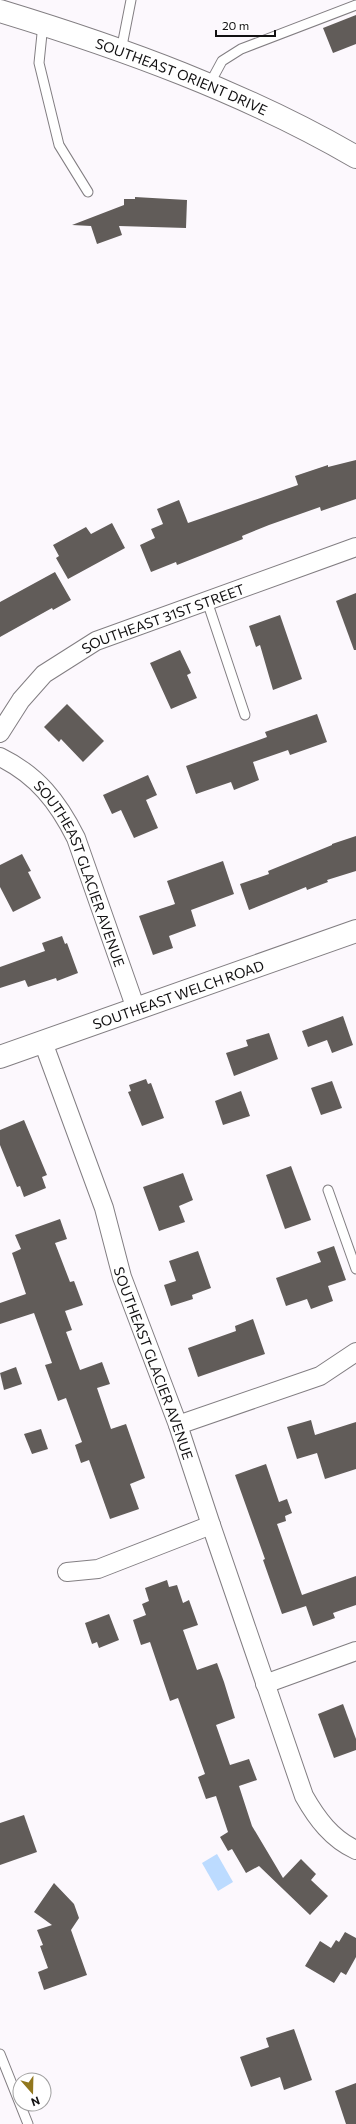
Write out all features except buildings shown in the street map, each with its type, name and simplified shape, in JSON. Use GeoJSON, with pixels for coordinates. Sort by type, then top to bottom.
{"type":"FeatureCollection","features":[{"type":"Feature","properties":{"kind":"main road","name":"SOUTHEAST ORIENT DRIVE"},"geometry":{"type":"LineString","coordinates":[[0,11],[121,51],[209,86],[296,125],[356,157]]}},
{"type":"Feature","properties":{"kind":"main road","name":"SOUTHEAST WELCH ROAD"},"geometry":{"type":"LineString","coordinates":[[0,1057],[356,931]]}},
{"type":"Feature","properties":{"kind":"street","name":"SOUTHEAST 31ST STREET"},"geometry":{"type":"LineString","coordinates":[[0,733],[20,700],[44,674],[96,641],[356,547]]}},
{"type":"Feature","properties":{"kind":"street","name":"SOUTHEAST GLACIER AVENUE"},"geometry":{"type":"LineString","coordinates":[[0,757],[16,764],[43,786],[65,816],[76,838],[136,1009]]}},
{"type":"Feature","properties":{"kind":"street","name":"SOUTHEAST GLACIER AVENUE"},"geometry":{"type":"LineString","coordinates":[[42,1042],[104,1208],[122,1276],[178,1425],[304,1796],[316,1816],[330,1833],[356,1850]]}},
{"type":"Feature","properties":{"kind":"street"},"geometry":{"type":"LineString","coordinates":[[178,1425],[320,1376],[356,1352]]}},
{"type":"Feature","properties":{"kind":"street"},"geometry":{"type":"LineString","coordinates":[[67,1572],[98,1569],[211,1525]]}},
{"type":"Feature","properties":{"kind":"street"},"geometry":{"type":"LineString","coordinates":[[266,1684],[356,1651]]}},
{"type":"Feature","properties":{"kind":"lane"},"geometry":{"type":"LineString","coordinates":[[121,51],[131,0]]}},
{"type":"Feature","properties":{"kind":"lane"},"geometry":{"type":"LineString","coordinates":[[209,86],[222,61],[241,49],[356,6]]}},
{"type":"Feature","properties":{"kind":"lane"},"geometry":{"type":"LineString","coordinates":[[43,24],[39,63],[59,145],[88,192]]}},
{"type":"Feature","properties":{"kind":"lane"},"geometry":{"type":"LineString","coordinates":[[207,600],[245,715]]}},
{"type":"Feature","properties":{"kind":"lane"},"geometry":{"type":"LineString","coordinates":[[328,1190],[356,1269]]}},
{"type":"Feature","properties":{"kind":"lane"},"geometry":{"type":"LineString","coordinates":[[0,2054],[28,2124]]}},
{"type":"Feature","properties":{"kind":"water"},"geometry":{"type":"Polygon","coordinates":[[[217,1854],[233,1882],[218,1891],[202,1863],[217,1854]]]}}]}
